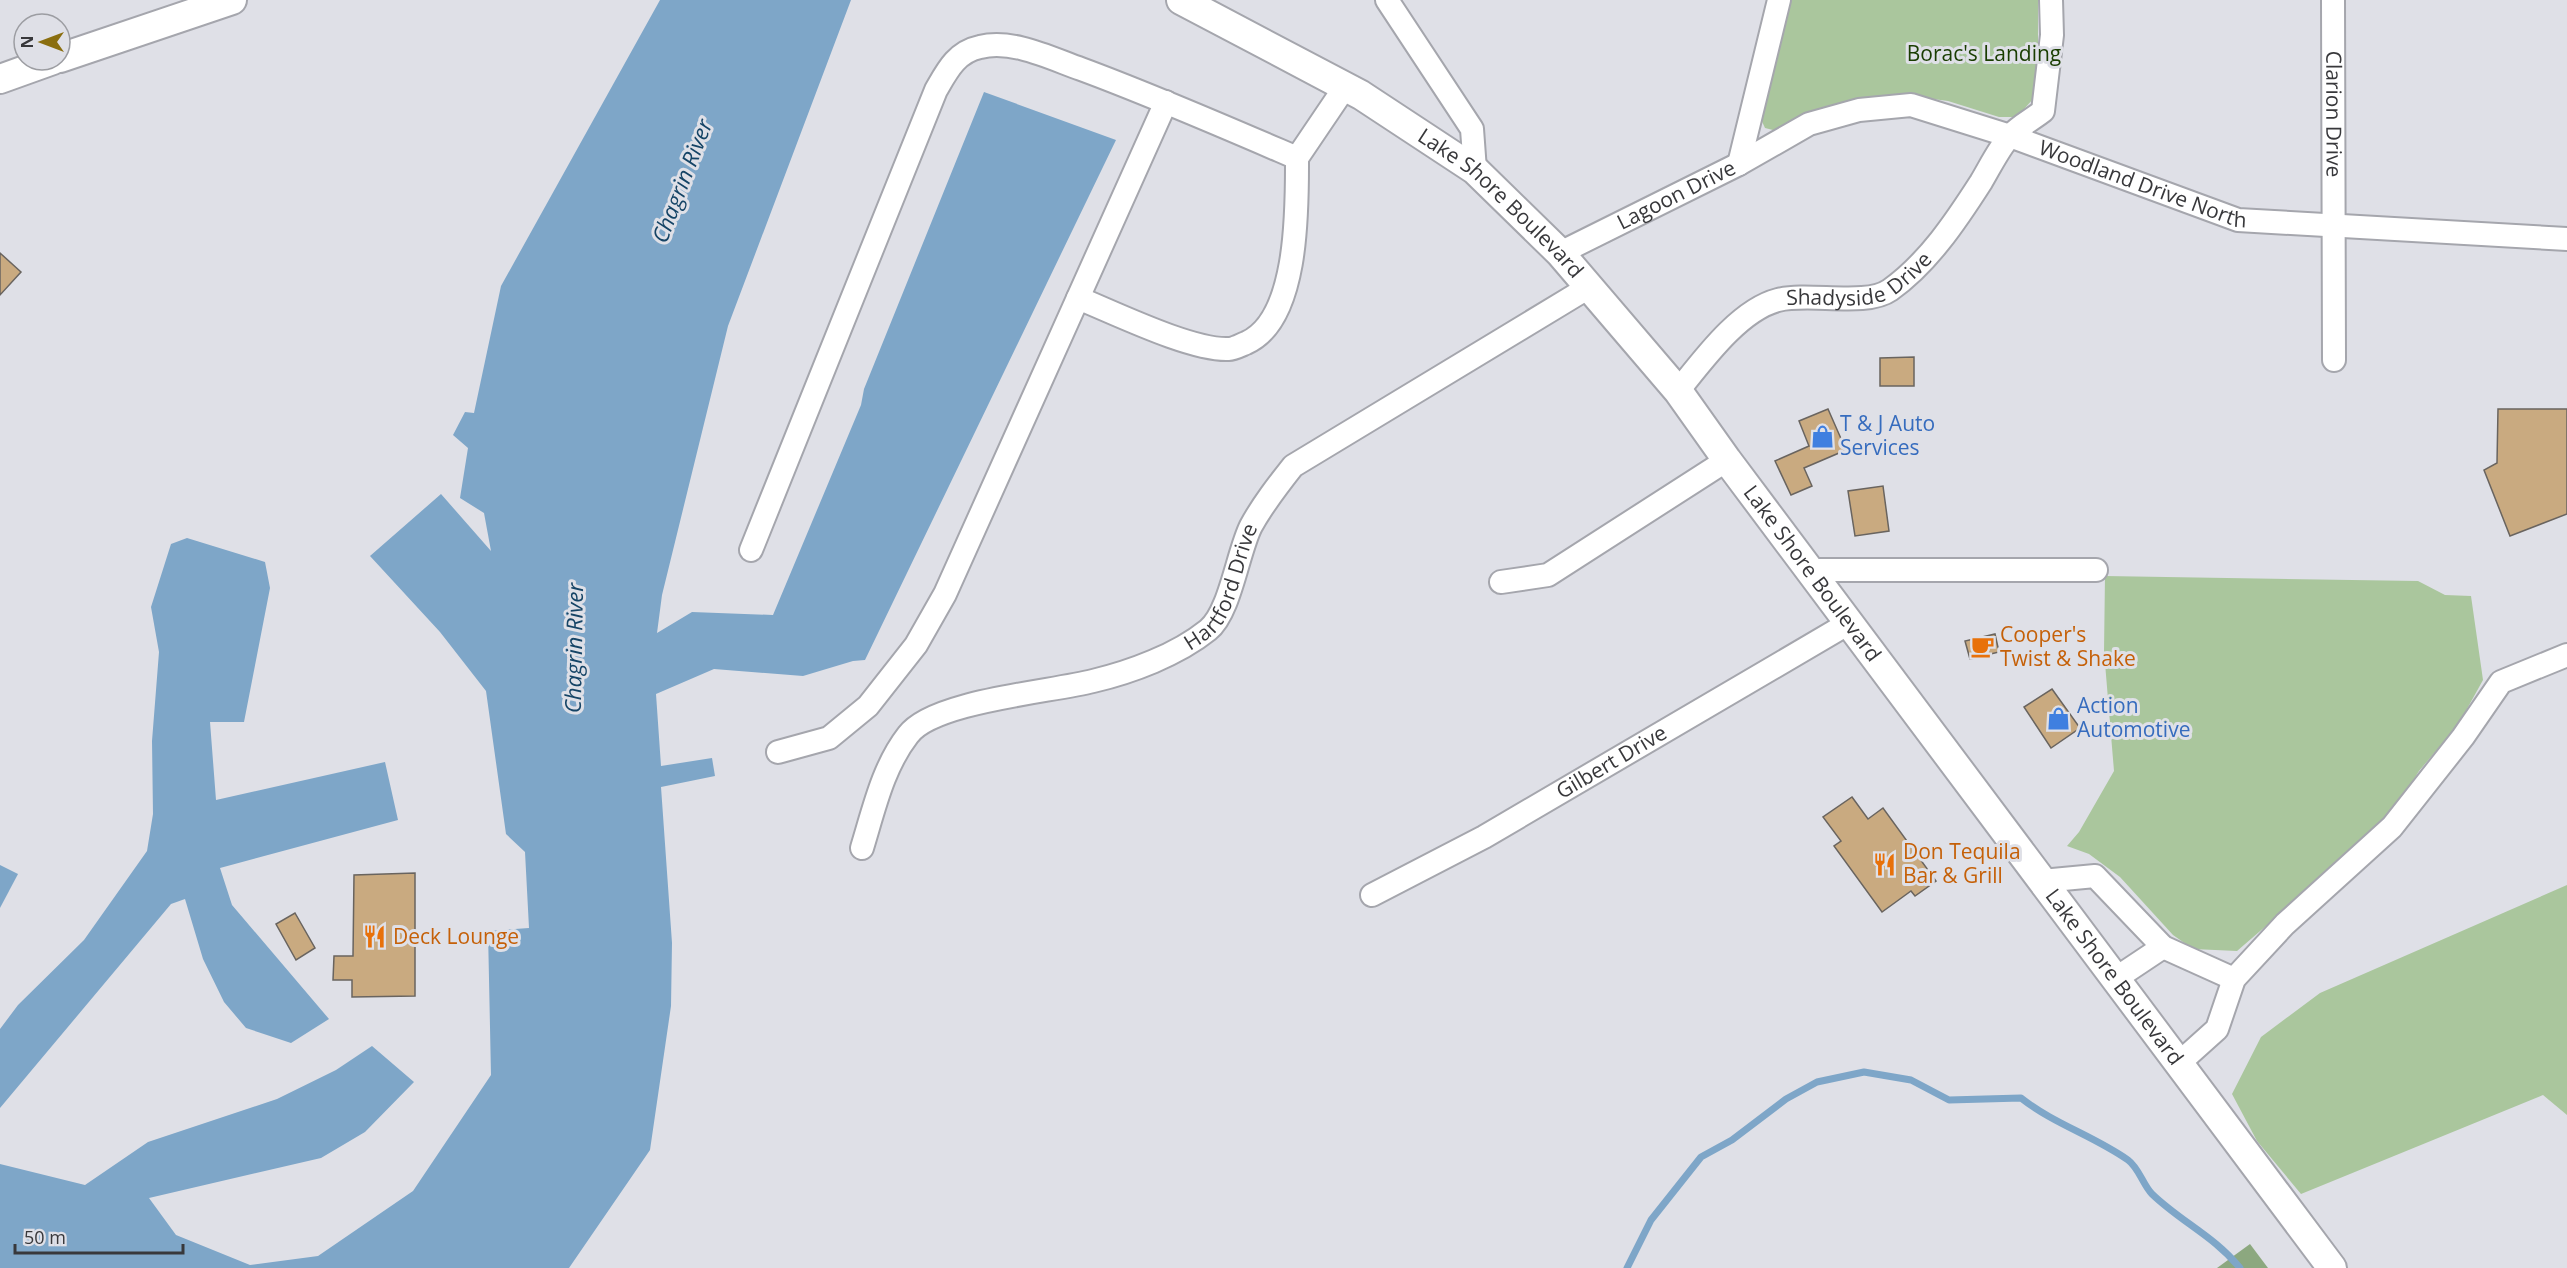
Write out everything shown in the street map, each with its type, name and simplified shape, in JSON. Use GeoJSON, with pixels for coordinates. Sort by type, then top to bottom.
{"type":"FeatureCollection","features":[{"type":"Feature","properties":{"kind":"main road"},"geometry":{"type":"LineString","coordinates":[[72,54],[232,0]]}},
{"type":"Feature","properties":{"kind":"main road","name":"Lake Shore Boulevard"},"geometry":{"type":"LineString","coordinates":[[1181,0],[1345,87],[1475,170],[1560,253],[1678,391],[1727,460],[2332,1268]]}},
{"type":"Feature","properties":{"kind":"main road"},"geometry":{"type":"LineString","coordinates":[[0,79],[20,72]]}},
{"type":"Feature","properties":{"kind":"street"},"geometry":{"type":"LineString","coordinates":[[1387,0],[1472,129],[1475,170]]}},
{"type":"Feature","properties":{"kind":"street","name":"Lagoon Drive"},"geometry":{"type":"LineString","coordinates":[[1560,253],[1739,164],[1779,0]]}},
{"type":"Feature","properties":{"kind":"street"},"geometry":{"type":"LineString","coordinates":[[2010,136],[2043,111],[2052,35],[2051,0]]}},
{"type":"Feature","properties":{"kind":"street","name":"Clarion Drive"},"geometry":{"type":"LineString","coordinates":[[2333,0],[2334,360]]}},
{"type":"Feature","properties":{"kind":"street"},"geometry":{"type":"LineString","coordinates":[[750,550],[936,90],[951,65],[963,52],[981,46],[1027,50],[1166,102],[1297,158]]}},
{"type":"Feature","properties":{"kind":"street"},"geometry":{"type":"LineString","coordinates":[[1078,298],[1197,345],[1230,349],[1258,337],[1275,311],[1291,269],[1297,208],[1297,158],[1345,87]]}},
{"type":"Feature","properties":{"kind":"street"},"geometry":{"type":"LineString","coordinates":[[778,752],[829,738],[868,706],[916,645],[945,594],[1166,102]]}},
{"type":"Feature","properties":{"kind":"street","name":"Woodland Drive North"},"geometry":{"type":"LineString","coordinates":[[1739,164],[1809,124],[1859,110],[1911,105],[2010,136],[2238,220],[2567,239]]}},
{"type":"Feature","properties":{"kind":"street","name":"Shadyside Drive"},"geometry":{"type":"LineString","coordinates":[[1678,391],[1708,354],[1753,310],[1777,300],[1800,297],[1858,298],[1888,292],[1921,264],[1965,207],[2010,136]]}},
{"type":"Feature","properties":{"kind":"street","name":"Hartford Drive"},"geometry":{"type":"LineString","coordinates":[[862,848],[888,767],[909,732],[951,709],[1094,681],[1155,660],[1210,628],[1225,602],[1250,527],[1269,495],[1293,466],[1589,287]]}},
{"type":"Feature","properties":{"kind":"street"},"geometry":{"type":"LineString","coordinates":[[1501,582],[1548,575],[1727,460]]}},
{"type":"Feature","properties":{"kind":"street"},"geometry":{"type":"LineString","coordinates":[[1810,570],[2097,570]]}},
{"type":"Feature","properties":{"kind":"street","name":"Gilbert Drive"},"geometry":{"type":"LineString","coordinates":[[1372,895],[1484,837],[1849,623]]}},
{"type":"Feature","properties":{"kind":"street"},"geometry":{"type":"LineString","coordinates":[[2178,1064],[2217,1029],[2234,979],[2285,924],[2392,827],[2463,737],[2501,682],[2567,655]]}},
{"type":"Feature","properties":{"kind":"street"},"geometry":{"type":"LineString","coordinates":[[2042,881],[2095,876],[2163,947],[2234,979]]}},
{"type":"Feature","properties":{"kind":"street"},"geometry":{"type":"LineString","coordinates":[[2115,979],[2163,947]]}},
{"type":"Feature","properties":{"kind":"green space","name":"Borac's Landing"},"geometry":{"type":"Polygon","coordinates":[[[1785,0],[2038,0],[2038,59],[2033,99],[2017,117],[1999,117],[1948,101],[1904,95],[1859,99],[1813,113],[1777,131],[1765,128],[1758,113],[1785,0]]]}},
{"type":"Feature","properties":{"kind":"green space"},"geometry":{"type":"Polygon","coordinates":[[[2105,576],[2418,581],[2445,595],[2471,596],[2483,680],[2458,725],[2419,771],[2389,820],[2237,951],[2193,949],[2173,935],[2120,877],[2089,854],[2067,846],[2079,832],[2114,771],[2104,651],[2105,576]]]}},
{"type":"Feature","properties":{"kind":"green space"},"geometry":{"type":"Polygon","coordinates":[[[2567,885],[2567,1115],[2543,1095],[2301,1194],[2257,1141],[2232,1094],[2261,1037],[2320,993],[2567,885]]]}},
{"type":"Feature","properties":{"kind":"green space"},"geometry":{"type":"Polygon","coordinates":[[[2250,1244],[2268,1268],[2217,1268],[2250,1244]]]}},
{"type":"Feature","properties":{"kind":"water","name":"Chagrin River"},"geometry":{"type":"Polygon","coordinates":[[[660,0],[851,0],[728,326],[662,595],[657,633],[692,612],[773,615],[861,405],[864,389],[984,92],[1116,140],[865,660],[853,661],[803,676],[714,669],[656,694],[661,766],[712,758],[715,776],[661,787],[672,943],[671,1006],[650,1150],[569,1268],[0,1268],[0,1164],[85,1185],[148,1142],[277,1099],[336,1070],[372,1046],[414,1082],[365,1132],[321,1158],[149,1198],[176,1235],[250,1265],[318,1256],[413,1191],[491,1075],[488,931],[529,928],[525,852],[506,834],[486,691],[440,632],[370,556],[441,494],[491,551],[484,513],[460,498],[468,448],[453,435],[465,412],[474,413],[501,286],[660,0]]]}},
{"type":"Feature","properties":{"kind":"water"},"geometry":{"type":"Polygon","coordinates":[[[187,538],[265,562],[270,588],[244,722],[210,722],[216,800],[385,762],[398,820],[220,868],[232,905],[329,1019],[291,1043],[246,1028],[224,1002],[203,959],[185,899],[171,904],[0,1108],[0,1029],[18,1005],[84,940],[147,851],[153,814],[152,741],[159,652],[151,607],[171,544],[187,538]]]}},
{"type":"Feature","properties":{"kind":"water"},"geometry":{"type":"Polygon","coordinates":[[[0,865],[18,874],[0,908],[0,865]]]}},
{"type":"Feature","properties":{"kind":"building"},"geometry":{"type":"Polygon","coordinates":[[[0,253],[21,272],[0,295],[0,253]]]}},
{"type":"Feature","properties":{"kind":"building"},"geometry":{"type":"Polygon","coordinates":[[[1914,357],[1914,386],[1880,386],[1880,358],[1914,357]]]}},
{"type":"Feature","properties":{"kind":"building"},"geometry":{"type":"Polygon","coordinates":[[[1828,409],[1846,450],[1804,468],[1812,486],[1791,495],[1775,461],[1809,446],[1799,421],[1828,409]]]}},
{"type":"Feature","properties":{"kind":"building"},"geometry":{"type":"Polygon","coordinates":[[[2498,409],[2567,409],[2567,514],[2510,536],[2484,470],[2497,463],[2498,409]]]}},
{"type":"Feature","properties":{"kind":"building"},"geometry":{"type":"Polygon","coordinates":[[[1883,486],[1889,531],[1855,536],[1848,491],[1883,486]]]}},
{"type":"Feature","properties":{"kind":"building","name":"Cooper's Twist & Shake"},"geometry":{"type":"Polygon","coordinates":[[[1995,634],[1999,652],[1970,659],[1965,641],[1995,634]]]}},
{"type":"Feature","properties":{"kind":"building","name":"Action Automotive"},"geometry":{"type":"Polygon","coordinates":[[[2052,689],[2080,728],[2051,748],[2024,707],[2052,689]]]}},
{"type":"Feature","properties":{"kind":"building","name":"Don Tequila Bar & Grill"},"geometry":{"type":"Polygon","coordinates":[[[1852,797],[1868,819],[1883,808],[1936,881],[1915,896],[1911,891],[1882,912],[1834,846],[1841,841],[1823,817],[1852,797]]]}},
{"type":"Feature","properties":{"kind":"building","name":"Deck Lounge"},"geometry":{"type":"Polygon","coordinates":[[[415,873],[415,996],[352,997],[352,980],[333,980],[334,956],[353,956],[354,875],[415,873]]]}},
{"type":"Feature","properties":{"kind":"building"},"geometry":{"type":"Polygon","coordinates":[[[295,913],[315,948],[296,960],[276,924],[295,913]]]}},
{"type":"Feature","properties":{"kind":"waterway"},"geometry":{"type":"LineString","coordinates":[[1627,1268],[1651,1220],[1701,1157],[1732,1140],[1786,1099],[1817,1082],[1864,1072],[1911,1080],[1949,1100],[2021,1098],[2128,1160],[2152,1194],[2219,1247],[2240,1268]]}},
{"type":"Feature","properties":{"kind":"place","name":"T & J Auto Services"},"geometry":{"type":"Point","coordinates":[1822,436]}},
{"type":"Feature","properties":{"kind":"place","name":"Cooper's Twist & Shake"},"geometry":{"type":"Point","coordinates":[1982,647]}},
{"type":"Feature","properties":{"kind":"place","name":"Action Automotive"},"geometry":{"type":"Point","coordinates":[2059,718]}},
{"type":"Feature","properties":{"kind":"place","name":"Don Tequila Bar & Grill"},"geometry":{"type":"Point","coordinates":[1885,864]}},
{"type":"Feature","properties":{"kind":"place","name":"Deck Lounge"},"geometry":{"type":"Point","coordinates":[375,937]}}]}
